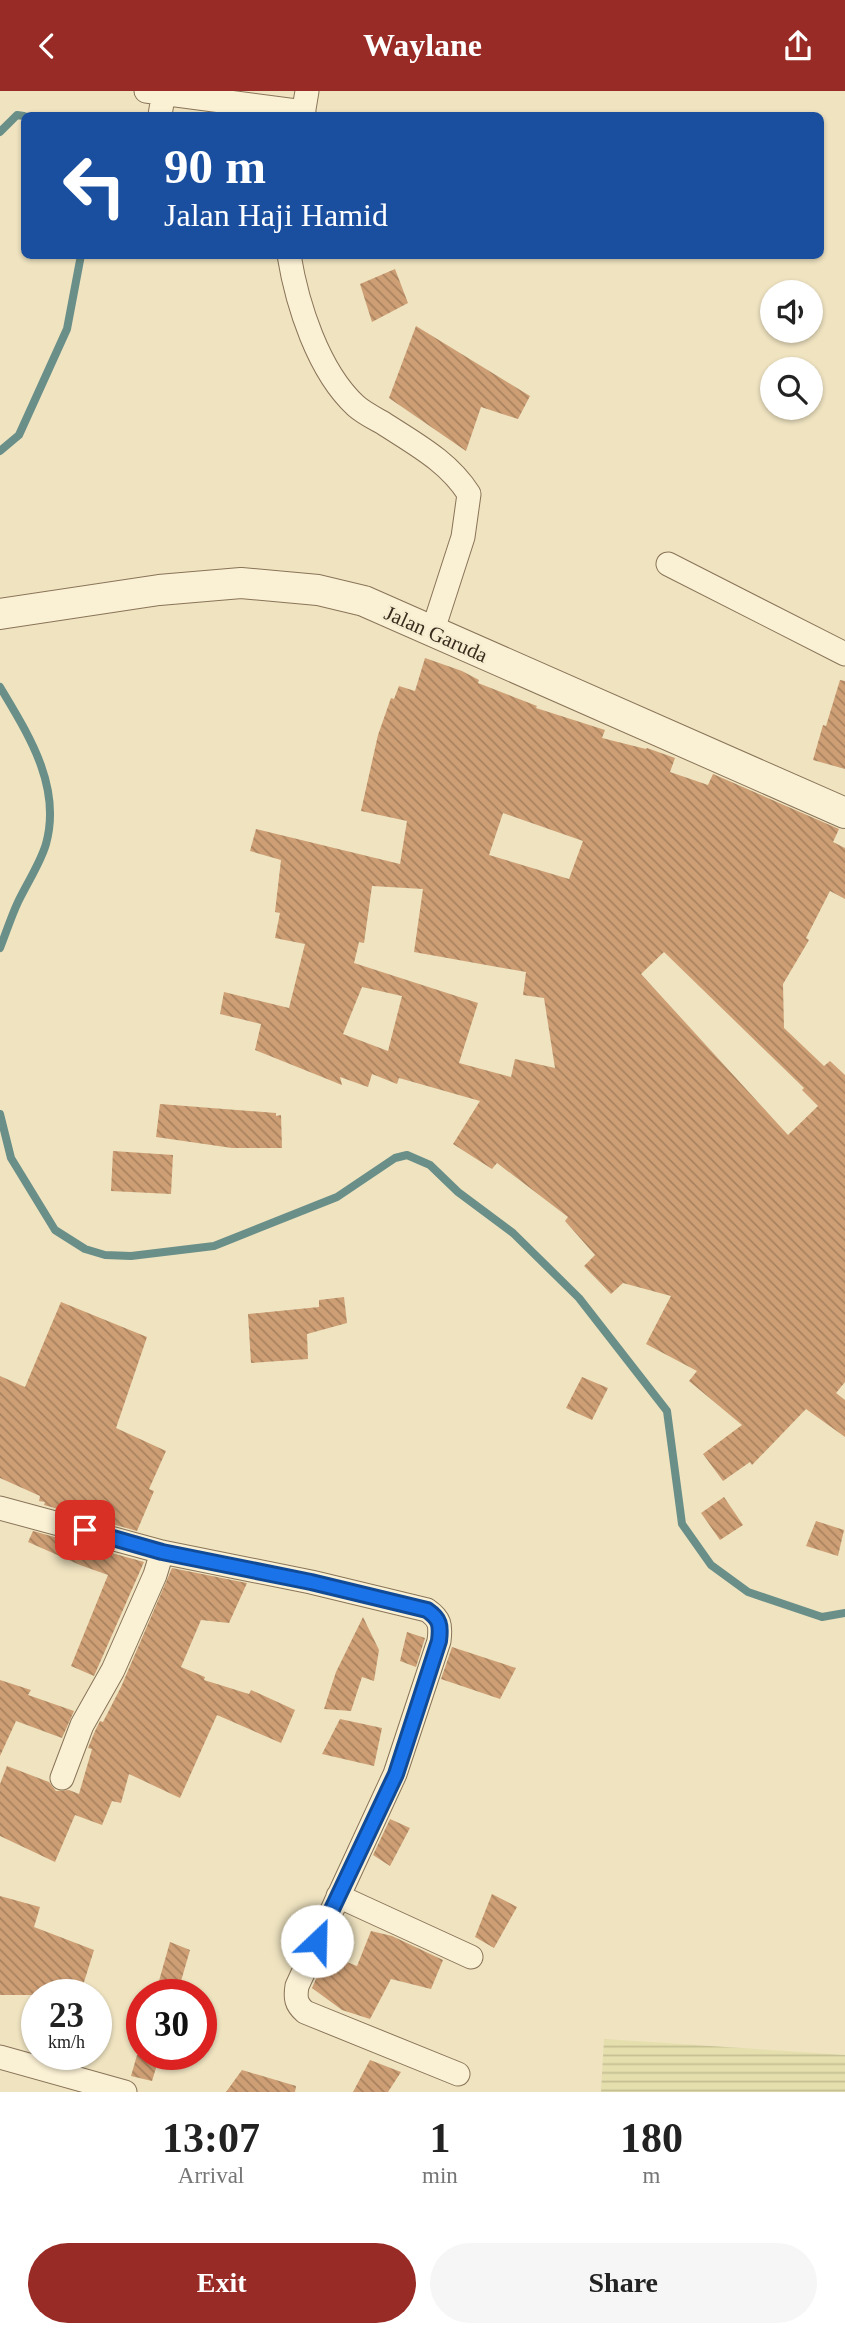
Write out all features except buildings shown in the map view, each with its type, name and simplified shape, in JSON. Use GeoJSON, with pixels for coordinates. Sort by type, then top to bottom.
{"type":"FeatureCollection","features":[{"type":"Feature","properties":{"kind":"street"},"geometry":{"type":"LineString","coordinates":[[159,98],[305,106]]}},
{"type":"Feature","properties":{"kind":"street"},"geometry":{"type":"LineString","coordinates":[[290,259],[293,283],[304,316],[335,381],[356,406],[448,466],[469,494],[463,537],[432,633]]}},
{"type":"Feature","properties":{"kind":"street"},"geometry":{"type":"LineString","coordinates":[[668,564],[845,654]]}},
{"type":"Feature","properties":{"kind":"street","name":"Jalan Garuda"},"geometry":{"type":"LineString","coordinates":[[0,614],[159,590],[241,583],[307,589],[364,601],[845,813]]}},
{"type":"Feature","properties":{"kind":"street"},"geometry":{"type":"LineString","coordinates":[[0,1508],[162,1552],[311,1582],[427,1610],[437,1617],[441,1625],[439,1641],[396,1774],[297,1986],[295,1997],[305,2013],[458,2074]]}},
{"type":"Feature","properties":{"kind":"street"},"geometry":{"type":"LineString","coordinates":[[62,1778],[82,1725],[113,1669],[155,1575],[162,1552]]}},
{"type":"Feature","properties":{"kind":"street"},"geometry":{"type":"LineString","coordinates":[[338,1896],[471,1957]]}},
{"type":"Feature","properties":{"kind":"street"},"geometry":{"type":"LineString","coordinates":[[0,2057],[125,2092]]}},
{"type":"Feature","properties":{"kind":"shaded area"},"geometry":{"type":"Polygon","coordinates":[[[604,2039],[845,2055],[845,2092],[601,2092],[604,2039]]]}},
{"type":"Feature","properties":{"kind":"waterway"},"geometry":{"type":"LineString","coordinates":[[0,132],[17,115],[21,116]]}},
{"type":"Feature","properties":{"kind":"waterway"},"geometry":{"type":"LineString","coordinates":[[0,451],[19,435],[67,329],[80,259]]}},
{"type":"Feature","properties":{"kind":"waterway"},"geometry":{"type":"LineString","coordinates":[[0,687],[40,761],[50,802],[46,844],[18,902],[0,948]]}},
{"type":"Feature","properties":{"kind":"waterway"},"geometry":{"type":"LineString","coordinates":[[0,1114],[11,1158],[55,1230],[85,1249],[105,1255],[131,1256],[214,1246],[337,1197],[395,1158],[407,1155],[430,1165],[458,1192],[513,1233],[579,1298],[667,1411],[682,1524],[711,1565],[748,1592],[822,1617],[845,1613]]}},
{"type":"Feature","properties":{"kind":"route"},"geometry":{"type":"LineString","coordinates":[[85,1530],[162,1552],[311,1582],[427,1610],[437,1617],[441,1625],[439,1641],[396,1774],[317,1941]]}}]}
